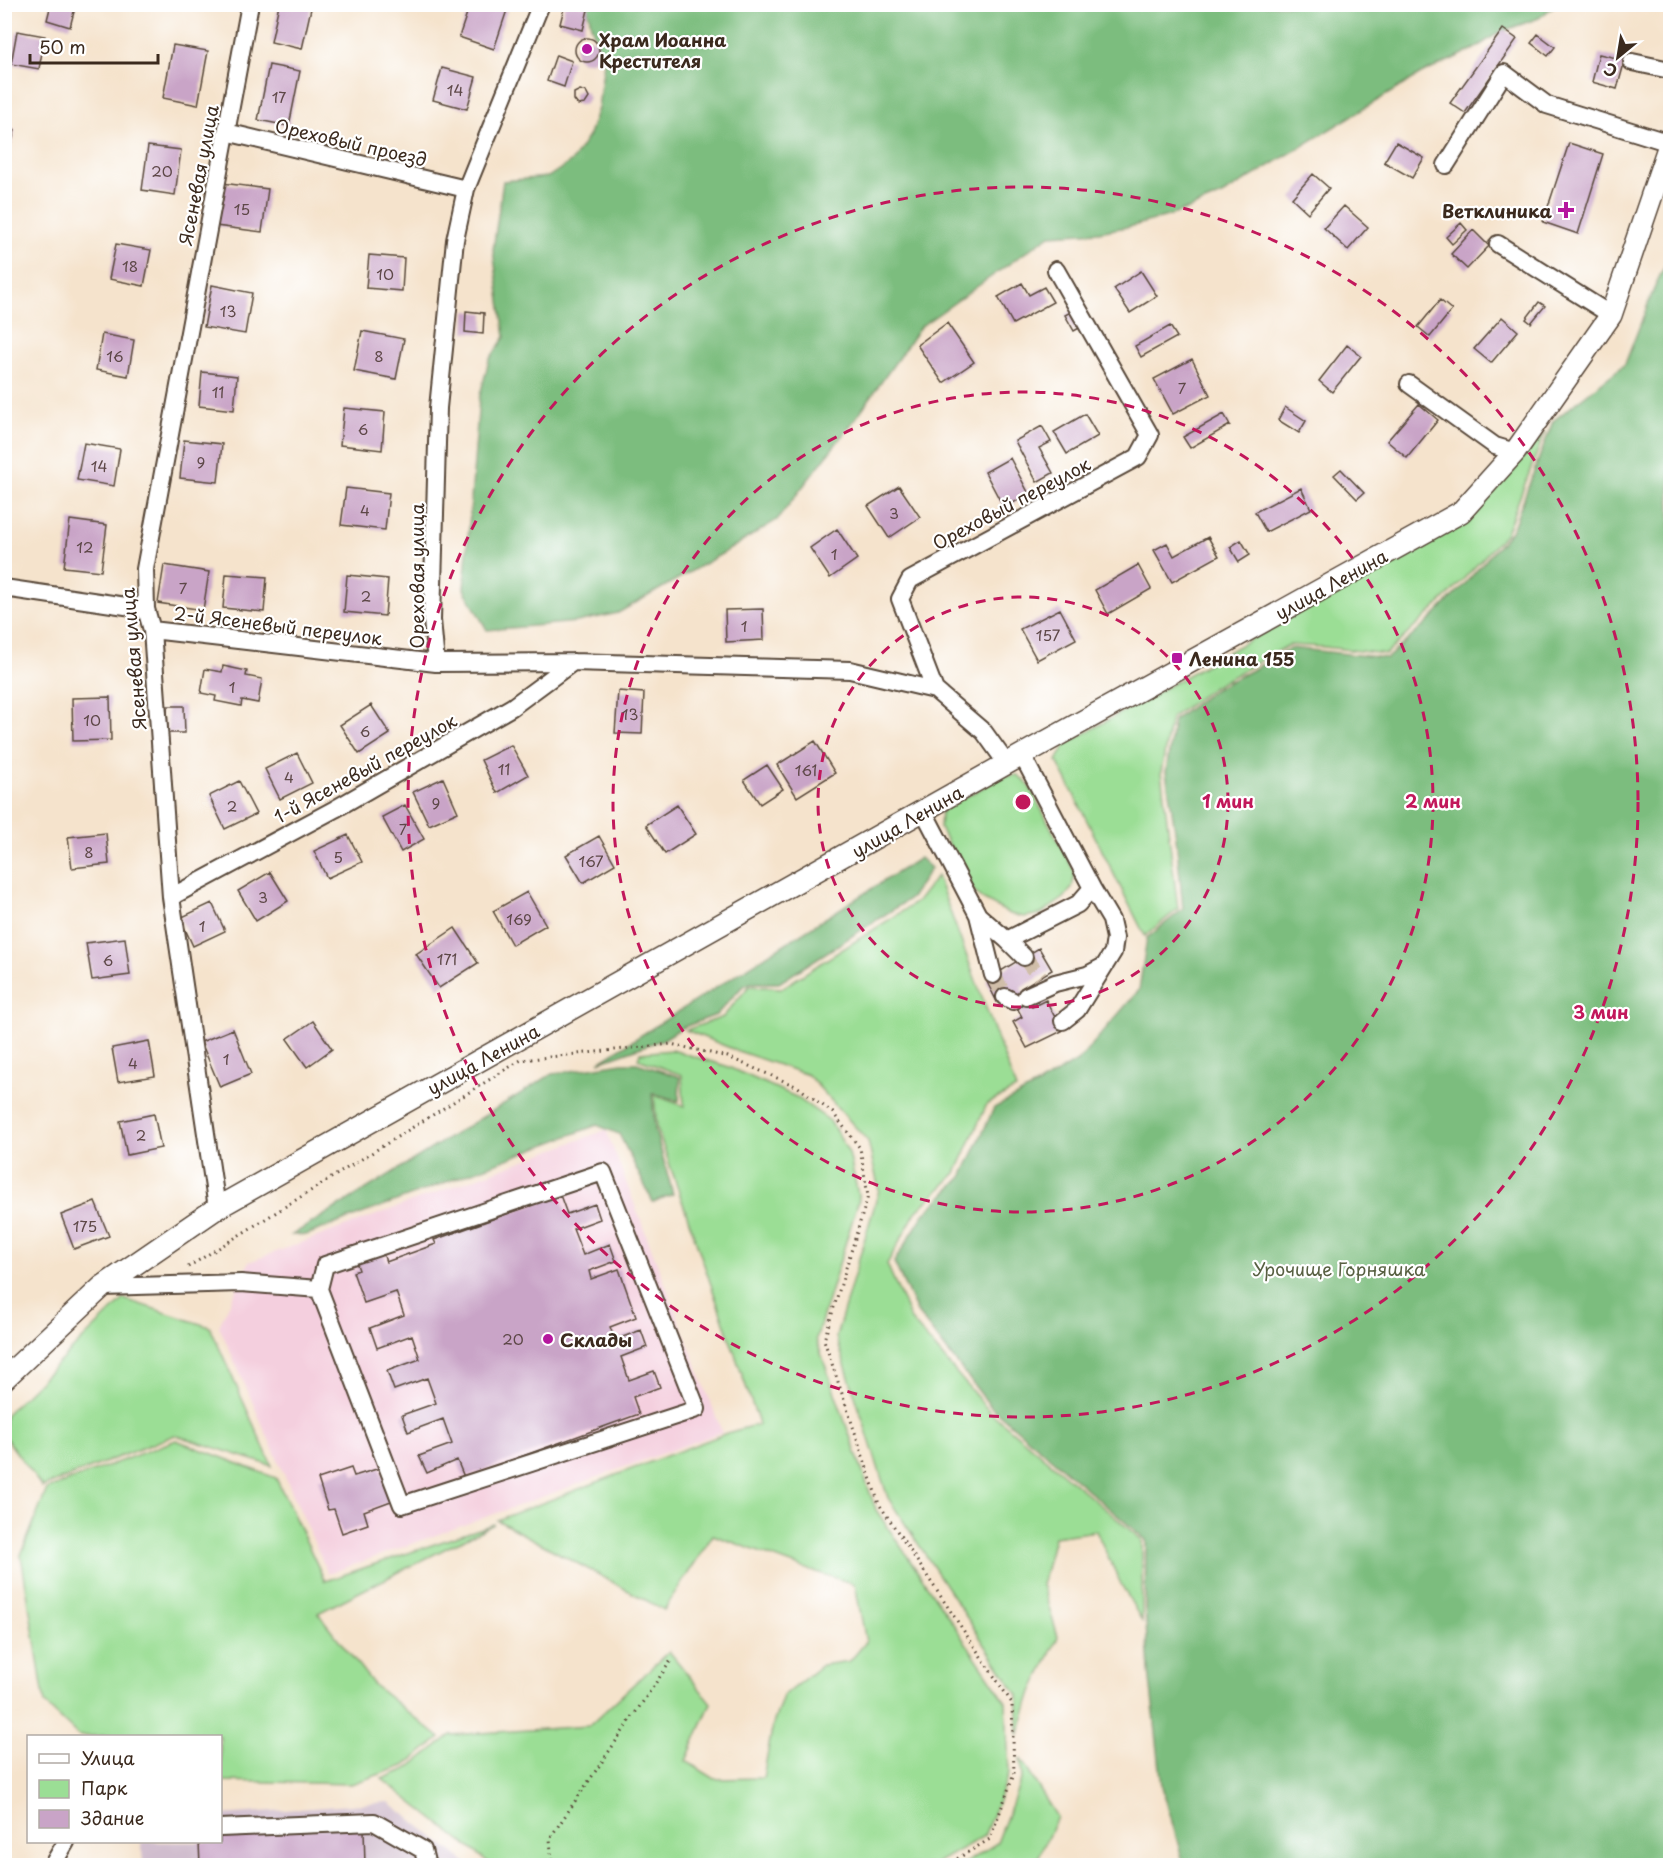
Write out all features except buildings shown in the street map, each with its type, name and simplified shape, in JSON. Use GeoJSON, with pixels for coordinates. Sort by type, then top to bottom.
{"type":"FeatureCollection","features":[{"type":"Feature","properties":{"kind":"main road","name":"улица Ленина"},"geometry":{"type":"LineString","coordinates":[[4,1379],[102,1287],[217,1208],[1014,760],[1461,512],[1515,452],[1611,315],[1670,142]]}},
{"type":"Feature","properties":{"kind":"street","name":"Ясеневая улица"},"geometry":{"type":"LineString","coordinates":[[217,1208],[171,897],[152,630],[146,609],[145,569],[250,4]]}},
{"type":"Feature","properties":{"kind":"street","name":"Ореховая улица"},"geometry":{"type":"LineString","coordinates":[[541,4],[466,189],[455,240],[438,408],[432,621],[436,663],[573,662],[850,670],[935,690]]}},
{"type":"Feature","properties":{"kind":"street"},"geometry":{"type":"LineString","coordinates":[[1632,62],[1671,70]]}},
{"type":"Feature","properties":{"kind":"street"},"geometry":{"type":"LineString","coordinates":[[1446,165],[1504,73],[1547,105],[1670,142]]}},
{"type":"Feature","properties":{"kind":"street","name":"Ореховый проезд"},"geometry":{"type":"LineString","coordinates":[[226,132],[466,189]]}},
{"type":"Feature","properties":{"kind":"street"},"geometry":{"type":"LineString","coordinates":[[1498,244],[1611,315]]}},
{"type":"Feature","properties":{"kind":"street","name":"Ореховый переулок"},"geometry":{"type":"LineString","coordinates":[[1056,270],[1150,435],[1138,457],[910,580],[900,599],[935,690],[1014,760],[1111,920],[1114,938],[1113,952],[1077,1010],[1063,1021]]}},
{"type":"Feature","properties":{"kind":"street"},"geometry":{"type":"LineString","coordinates":[[1409,384],[1495,446],[1515,452]]}},
{"type":"Feature","properties":{"kind":"street"},"geometry":{"type":"LineString","coordinates":[[4,588],[146,609]]}},
{"type":"Feature","properties":{"kind":"street","name":"2-й Ясеневый переулок"},"geometry":{"type":"LineString","coordinates":[[152,630],[436,663]]}},
{"type":"Feature","properties":{"kind":"street","name":"1-й Ясеневый переулок"},"geometry":{"type":"LineString","coordinates":[[171,897],[335,809],[512,707],[573,662]]}},
{"type":"Feature","properties":{"kind":"street"},"geometry":{"type":"LineString","coordinates":[[924,812],[978,915],[993,975]]}},
{"type":"Feature","properties":{"kind":"street"},"geometry":{"type":"LineString","coordinates":[[1007,940],[1078,903],[1092,888]]}},
{"type":"Feature","properties":{"kind":"street"},"geometry":{"type":"LineString","coordinates":[[978,915],[1024,957]]}},
{"type":"Feature","properties":{"kind":"street"},"geometry":{"type":"LineString","coordinates":[[1015,998],[1047,980],[1088,975],[1105,966]]}},
{"type":"Feature","properties":{"kind":"street"},"geometry":{"type":"LineString","coordinates":[[603,1172],[698,1409],[402,1505],[319,1289],[325,1265],[603,1172]]}},
{"type":"Feature","properties":{"kind":"street"},"geometry":{"type":"LineString","coordinates":[[102,1287],[241,1283],[319,1289]]}},
{"type":"Feature","properties":{"kind":"street"},"geometry":{"type":"LineString","coordinates":[[222,1828],[374,1822],[423,1850],[427,1866]]}},
{"type":"Feature","properties":{"kind":"street"},"geometry":{"type":"LineString","coordinates":[[52,1866],[65,1843]]}},
{"type":"Feature","properties":{"kind":"path"},"geometry":{"type":"LineString","coordinates":[[189,1267],[521,1060],[671,1044],[728,1057],[798,1088],[833,1113],[860,1148],[868,1196],[824,1340],[879,1504],[1012,1703],[1014,1774],[990,1839],[945,1866]]}},
{"type":"Feature","properties":{"kind":"path"},"geometry":{"type":"LineString","coordinates":[[552,1866],[550,1838],[672,1659]]}},
{"type":"Feature","properties":{"kind":"shaded area"},"geometry":{"type":"Polygon","coordinates":[[[606,1130],[722,1432],[328,1574],[219,1326],[249,1262],[606,1130]]]}},
{"type":"Feature","properties":{"kind":"shaded area"},"geometry":{"type":"Polygon","coordinates":[[[389,1802],[469,1865],[131,1866],[143,1862],[141,1843],[222,1843],[222,1815],[389,1802]]]}},
{"type":"Feature","properties":{"kind":"green space"},"geometry":{"type":"Polygon","coordinates":[[[587,5],[1555,5],[1539,18],[1500,32],[1474,49],[1421,74],[1220,196],[1178,213],[1133,226],[1098,232],[1050,235],[920,327],[856,418],[777,520],[618,613],[577,622],[487,630],[464,589],[479,399],[489,360],[505,337],[493,250],[503,181],[548,177],[572,161],[589,135],[598,108],[604,62],[591,25],[587,5]]]}},
{"type":"Feature","properties":{"kind":"green space","name":"Урочище Горняшка"},"geometry":{"type":"Polygon","coordinates":[[[1670,255],[1670,1865],[1184,1865],[1162,1786],[1149,1670],[1145,1608],[1146,1540],[991,1407],[917,1312],[894,1262],[924,1214],[962,1177],[994,1108],[1079,1060],[1139,990],[1147,938],[1183,909],[1176,837],[1166,772],[1174,720],[1215,689],[1290,648],[1387,658],[1426,624],[1512,530],[1553,421],[1625,364],[1655,286],[1670,255]]]}},
{"type":"Feature","properties":{"kind":"green space"},"geometry":{"type":"Polygon","coordinates":[[[1545,432],[1506,533],[1448,596],[1386,654],[1289,645],[1215,686],[1171,718],[1161,772],[1178,909],[1145,936],[1057,761],[1066,744],[1473,513],[1545,432]]]}},
{"type":"Feature","properties":{"kind":"green space"},"geometry":{"type":"Polygon","coordinates":[[[1018,775],[1028,784],[1075,873],[1072,888],[1064,898],[1041,914],[1024,917],[1010,914],[982,899],[972,889],[940,828],[941,813],[947,807],[1004,776],[1018,775]]]}},
{"type":"Feature","properties":{"kind":"green space"},"geometry":{"type":"Polygon","coordinates":[[[920,858],[931,868],[911,898],[779,983],[751,983],[743,986],[716,1015],[681,1028],[664,1039],[599,1062],[920,858]]]}},
{"type":"Feature","properties":{"kind":"green space"},"geometry":{"type":"Polygon","coordinates":[[[937,876],[1016,1089],[987,1104],[956,1173],[916,1212],[887,1264],[911,1320],[989,1411],[1142,1540],[1142,1621],[1121,1584],[1096,1531],[1054,1537],[1042,1585],[1058,1637],[1032,1692],[1018,1736],[1018,1695],[888,1498],[836,1337],[879,1190],[868,1141],[808,1075],[735,1050],[686,1030],[723,1017],[749,986],[782,988],[917,902],[937,876]]]}},
{"type":"Feature","properties":{"kind":"green space"},"geometry":{"type":"Polygon","coordinates":[[[672,1050],[726,1066],[796,1097],[830,1121],[849,1153],[859,1199],[816,1339],[876,1510],[1006,1702],[1009,1773],[984,1836],[933,1865],[492,1865],[382,1779],[407,1769],[451,1735],[589,1726],[669,1651],[711,1703],[686,1761],[715,1779],[763,1778],[773,1724],[783,1696],[822,1665],[850,1661],[866,1642],[855,1584],[800,1567],[713,1535],[664,1610],[497,1520],[727,1433],[759,1424],[657,1128],[654,1095],[684,1106],[682,1075],[638,1059],[640,1053],[672,1050]]]}},
{"type":"Feature","properties":{"kind":"green space"},"geometry":{"type":"Polygon","coordinates":[[[622,1063],[637,1063],[680,1077],[679,1101],[652,1093],[655,1129],[673,1194],[653,1202],[619,1134],[597,1125],[306,1235],[292,1235],[552,1074],[622,1063]]]}},
{"type":"Feature","properties":{"kind":"green space"},"geometry":{"type":"Polygon","coordinates":[[[124,1299],[210,1327],[272,1466],[175,1435],[42,1487],[5,1437],[5,1415],[124,1299]]]}},
{"type":"Feature","properties":{"kind":"green space"},"geometry":{"type":"Polygon","coordinates":[[[176,1440],[276,1478],[325,1581],[494,1524],[318,1613],[374,1685],[440,1738],[404,1766],[351,1784],[222,1781],[222,1735],[78,1735],[45,1704],[21,1555],[47,1489],[176,1440]]]}},
{"type":"Feature","properties":{"kind":"green space"},"geometry":{"type":"Polygon","coordinates":[[[1020,1758],[1057,1817],[1035,1865],[962,1865],[997,1843],[1022,1777],[1020,1758]]]}},
{"type":"Feature","properties":{"kind":"tunnel"},"geometry":{"type":"LineString","coordinates":[[1024,957],[1040,977]]}},
{"type":"Feature","properties":{"kind":"tunnel"},"geometry":{"type":"LineString","coordinates":[[993,975],[1005,997]]}},
{"type":"Feature","properties":{"kind":"place","name":"Храм Иоанна Крестителя"},"geometry":{"type":"Point","coordinates":[587,49]}},
{"type":"Feature","properties":{"kind":"place","name":"Ветклиника"},"geometry":{"type":"Point","coordinates":[1566,210]}},
{"type":"Feature","properties":{"kind":"place","name":"Ленина 155"},"geometry":{"type":"Point","coordinates":[1177,658]}},
{"type":"Feature","properties":{"kind":"place","name":"Склады"},"geometry":{"type":"Point","coordinates":[548,1339]}}]}
